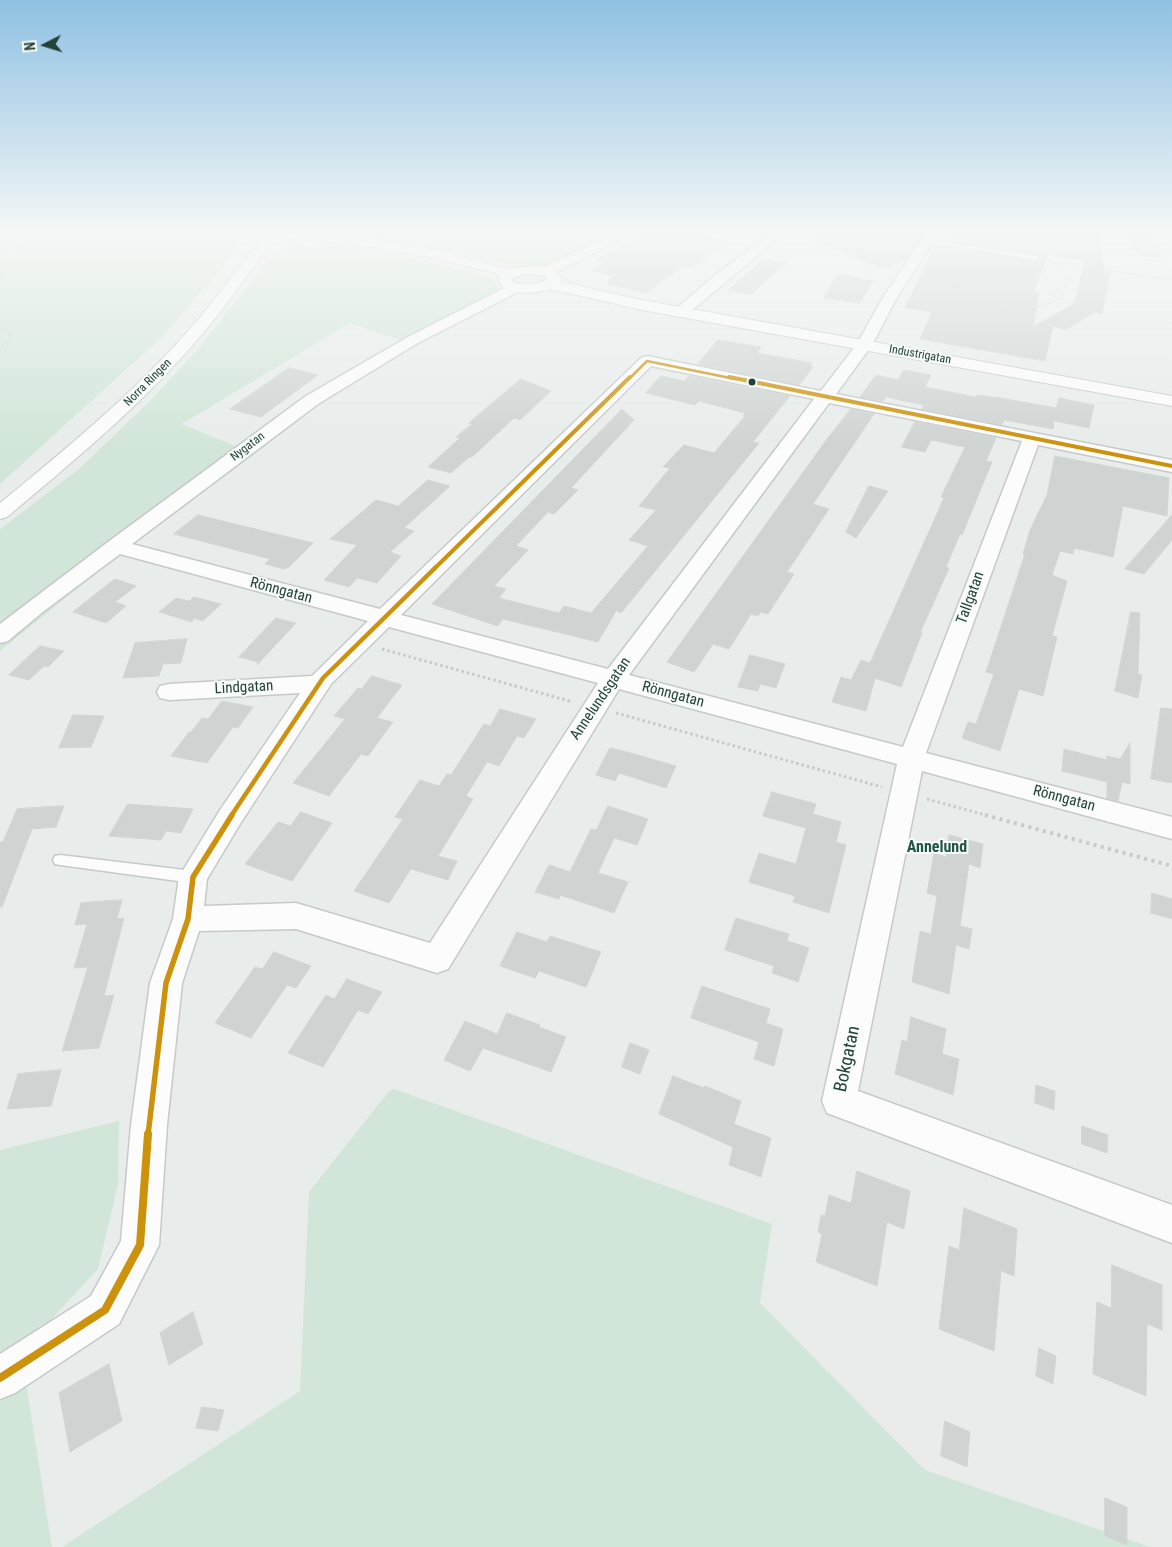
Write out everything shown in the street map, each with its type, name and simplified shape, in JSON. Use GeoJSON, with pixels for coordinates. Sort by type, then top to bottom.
{"type":"FeatureCollection","features":[{"type":"Feature","properties":{"kind":"street","name":"Norra Ringen"},"geometry":{"type":"LineString","coordinates":[[0,513],[83,445],[159,374],[220,303]]}},
{"type":"Feature","properties":{"kind":"street","name":"Nygatan"},"geometry":{"type":"LineString","coordinates":[[0,636],[115,546],[312,400],[475,303]]}},
{"type":"Feature","properties":{"kind":"street","name":"Industrigatan"},"geometry":{"type":"LineString","coordinates":[[647,303],[682,312],[864,346],[1172,401]]}},
{"type":"Feature","properties":{"kind":"street"},"geometry":{"type":"LineString","coordinates":[[682,312],[692,303]]}},
{"type":"Feature","properties":{"kind":"street","name":"Annelundsgatan"},"geometry":{"type":"LineString","coordinates":[[188,919],[296,916],[438,959],[613,679],[864,346],[887,303]]}},
{"type":"Feature","properties":{"kind":"street"},"geometry":{"type":"LineString","coordinates":[[0,1378],[104,1310],[140,1245],[150,1125],[166,983],[188,919],[193,877],[230,817],[319,684],[358,643],[647,360],[1172,466]]}},
{"type":"Feature","properties":{"kind":"street","name":"Tallgatan"},"geometry":{"type":"LineString","coordinates":[[911,759],[1032,438]]}},
{"type":"Feature","properties":{"kind":"street","name":"Rönngatan"},"geometry":{"type":"LineString","coordinates":[[115,546],[1172,828]]}},
{"type":"Feature","properties":{"kind":"street","name":"Lindgatan"},"geometry":{"type":"LineString","coordinates":[[169,692],[319,684]]}},
{"type":"Feature","properties":{"kind":"street","name":"Bokgatan"},"geometry":{"type":"LineString","coordinates":[[911,759],[840,1101],[1172,1224]]}},
{"type":"Feature","properties":{"kind":"lane"},"geometry":{"type":"LineString","coordinates":[[60,860],[193,877]]}},
{"type":"Feature","properties":{"kind":"path"},"geometry":{"type":"LineString","coordinates":[[953,303],[1023,314],[1050,303]]}},
{"type":"Feature","properties":{"kind":"path"},"geometry":{"type":"LineString","coordinates":[[0,328],[9,332],[11,338],[0,347]]}},
{"type":"Feature","properties":{"kind":"path"},"geometry":{"type":"LineString","coordinates":[[358,643],[1172,866]]}},
{"type":"Feature","properties":{"kind":"green space"},"geometry":{"type":"Polygon","coordinates":[[[0,303],[191,303],[163,336],[0,484],[0,303]]]}},
{"type":"Feature","properties":{"kind":"green space"},"geometry":{"type":"Polygon","coordinates":[[[234,303],[475,303],[402,341],[350,323],[182,424],[254,454],[120,554],[0,651],[0,529],[79,469],[152,399],[197,350],[234,303]]]}},
{"type":"Feature","properties":{"kind":"green space"},"geometry":{"type":"Polygon","coordinates":[[[394,1089],[772,1224],[760,1303],[925,1470],[1150,1547],[62,1547],[300,1391],[309,1192],[389,1091],[394,1089]]]}},
{"type":"Feature","properties":{"kind":"green space"},"geometry":{"type":"Polygon","coordinates":[[[119,1121],[118,1184],[98,1269],[21,1352],[52,1547],[0,1547],[0,1150],[119,1121]]]}},
{"type":"Feature","properties":{"kind":"building"},"geometry":{"type":"Polygon","coordinates":[[[907,303],[1037,303],[1033,327],[1075,303],[1104,303],[1102,314],[1095,312],[1065,330],[1053,326],[1045,361],[920,339],[932,312],[905,308],[907,303]]]}},
{"type":"Feature","properties":{"kind":"building"},"geometry":{"type":"Polygon","coordinates":[[[718,340],[761,347],[757,353],[812,363],[810,366],[813,367],[799,385],[698,364],[718,340]]]}},
{"type":"Feature","properties":{"kind":"building"},"geometry":{"type":"Polygon","coordinates":[[[289,368],[318,375],[261,417],[230,409],[289,368]]]}},
{"type":"Feature","properties":{"kind":"building"},"geometry":{"type":"Polygon","coordinates":[[[904,370],[931,375],[925,387],[976,397],[977,395],[1001,398],[1056,408],[1059,398],[1094,405],[1089,428],[1054,421],[1053,429],[1004,420],[1002,425],[922,409],[924,405],[886,397],[883,401],[860,397],[876,375],[898,380],[904,370]]]}},
{"type":"Feature","properties":{"kind":"building"},"geometry":{"type":"Polygon","coordinates":[[[661,376],[684,381],[689,376],[790,396],[753,442],[759,443],[621,613],[616,611],[598,642],[503,619],[498,626],[432,604],[622,409],[634,420],[571,488],[578,490],[554,514],[548,512],[516,546],[528,550],[494,586],[506,589],[499,598],[559,613],[564,606],[591,613],[648,546],[629,540],[656,510],[639,506],[670,468],[663,467],[684,445],[714,453],[745,416],[743,416],[745,413],[699,401],[695,405],[646,393],[661,376]]]}},
{"type":"Feature","properties":{"kind":"building"},"geometry":{"type":"Polygon","coordinates":[[[521,379],[551,391],[520,420],[514,418],[472,457],[469,457],[451,473],[428,467],[460,438],[456,437],[472,424],[469,423],[521,379]]]}},
{"type":"Feature","properties":{"kind":"building"},"geometry":{"type":"Polygon","coordinates":[[[851,409],[874,414],[813,504],[829,509],[787,572],[794,574],[768,614],[761,612],[758,616],[751,614],[729,649],[713,644],[694,672],[667,662],[827,439],[851,409]]]}},
{"type":"Feature","properties":{"kind":"building"},"geometry":{"type":"Polygon","coordinates":[[[915,422],[996,438],[986,461],[992,462],[962,535],[960,534],[946,567],[949,568],[920,633],[922,633],[901,687],[875,678],[866,711],[832,702],[841,677],[851,680],[861,660],[870,663],[944,498],[941,497],[965,447],[931,440],[925,452],[902,447],[915,422]]]}},
{"type":"Feature","properties":{"kind":"building"},"geometry":{"type":"Polygon","coordinates":[[[1055,456],[1169,478],[1167,516],[1123,506],[1113,557],[1074,548],[1073,554],[1060,551],[1052,575],[1067,581],[1052,636],[1057,637],[1043,696],[1019,689],[1000,751],[962,738],[968,722],[976,724],[994,674],[986,672],[1025,554],[1023,554],[1030,530],[1047,495],[1055,456]]]}},
{"type":"Feature","properties":{"kind":"building"},"geometry":{"type":"Polygon","coordinates":[[[428,480],[450,486],[404,528],[414,531],[390,552],[401,556],[377,583],[357,578],[349,587],[324,580],[357,545],[330,539],[376,500],[398,506],[428,480]]]}},
{"type":"Feature","properties":{"kind":"building"},"geometry":{"type":"Polygon","coordinates":[[[869,486],[888,491],[856,538],[846,532],[869,486]]]}},
{"type":"Feature","properties":{"kind":"building"},"geometry":{"type":"Polygon","coordinates":[[[198,515],[313,543],[289,567],[284,569],[265,564],[270,559],[174,534],[198,515]]]}},
{"type":"Feature","properties":{"kind":"building"},"geometry":{"type":"Polygon","coordinates":[[[1172,515],[1172,540],[1144,574],[1125,569],[1172,515]]]}},
{"type":"Feature","properties":{"kind":"building"},"geometry":{"type":"Polygon","coordinates":[[[115,579],[136,586],[115,602],[126,606],[106,623],[73,612],[115,579]]]}},
{"type":"Feature","properties":{"kind":"building"},"geometry":{"type":"Polygon","coordinates":[[[194,597],[221,604],[203,621],[193,618],[192,622],[159,612],[176,598],[189,601],[194,597]]]}},
{"type":"Feature","properties":{"kind":"building"},"geometry":{"type":"Polygon","coordinates":[[[1131,612],[1140,613],[1138,674],[1142,675],[1138,698],[1115,691],[1131,612]]]}},
{"type":"Feature","properties":{"kind":"building"},"geometry":{"type":"Polygon","coordinates":[[[276,618],[296,623],[257,665],[258,662],[239,657],[276,618]]]}},
{"type":"Feature","properties":{"kind":"building"},"geometry":{"type":"Polygon","coordinates":[[[187,639],[181,663],[163,664],[159,676],[123,678],[135,643],[187,639]]]}},
{"type":"Feature","properties":{"kind":"building"},"geometry":{"type":"Polygon","coordinates":[[[40,646],[64,651],[48,667],[44,666],[29,680],[9,675],[40,646]]]}},
{"type":"Feature","properties":{"kind":"building"},"geometry":{"type":"Polygon","coordinates":[[[750,655],[785,664],[776,688],[760,684],[758,691],[738,687],[750,655]]]}},
{"type":"Feature","properties":{"kind":"building"},"geometry":{"type":"Polygon","coordinates":[[[372,676],[402,685],[377,718],[393,722],[368,756],[361,754],[329,796],[293,783],[345,719],[334,716],[358,688],[361,689],[372,676]]]}},
{"type":"Feature","properties":{"kind":"building"},"geometry":{"type":"Polygon","coordinates":[[[222,701],[253,707],[238,728],[233,727],[207,763],[171,756],[189,732],[202,718],[208,719],[222,701]]]}},
{"type":"Feature","properties":{"kind":"building"},"geometry":{"type":"Polygon","coordinates":[[[1161,708],[1172,709],[1172,783],[1151,779],[1161,708]]]}},
{"type":"Feature","properties":{"kind":"building"},"geometry":{"type":"Polygon","coordinates":[[[500,709],[536,719],[524,738],[517,736],[499,766],[487,762],[466,796],[473,799],[438,856],[457,861],[448,880],[411,869],[389,903],[354,891],[403,819],[395,817],[420,780],[439,786],[447,774],[451,775],[484,724],[490,726],[500,709]]]}},
{"type":"Feature","properties":{"kind":"building"},"geometry":{"type":"Polygon","coordinates":[[[73,715],[104,716],[91,747],[59,748],[73,715]]]}},
{"type":"Feature","properties":{"kind":"building"},"geometry":{"type":"Polygon","coordinates":[[[1130,743],[1130,784],[1122,782],[1118,801],[1107,798],[1107,782],[1062,771],[1064,749],[1107,760],[1107,756],[1120,759],[1130,743]]]}},
{"type":"Feature","properties":{"kind":"building"},"geometry":{"type":"Polygon","coordinates":[[[610,748],[676,766],[666,788],[619,773],[615,781],[596,775],[610,748]]]}},
{"type":"Feature","properties":{"kind":"building"},"geometry":{"type":"Polygon","coordinates":[[[772,792],[816,804],[813,814],[841,822],[836,842],[846,845],[829,913],[793,902],[795,896],[749,882],[759,853],[796,864],[806,828],[763,816],[772,792]]]}},
{"type":"Feature","properties":{"kind":"building"},"geometry":{"type":"Polygon","coordinates":[[[128,804],[193,809],[181,833],[166,831],[161,840],[109,836],[128,804]]]}},
{"type":"Feature","properties":{"kind":"building"},"geometry":{"type":"Polygon","coordinates":[[[64,806],[56,827],[32,829],[2,907],[0,907],[0,842],[3,842],[17,809],[64,806]]]}},
{"type":"Feature","properties":{"kind":"building"},"geometry":{"type":"Polygon","coordinates":[[[608,806],[648,819],[637,845],[614,838],[598,873],[628,882],[614,913],[560,895],[559,899],[535,892],[549,865],[570,872],[591,829],[596,830],[608,806]]]}},
{"type":"Feature","properties":{"kind":"building"},"geometry":{"type":"Polygon","coordinates":[[[301,812],[332,823],[292,881],[245,864],[278,822],[290,826],[301,812]]]}},
{"type":"Feature","properties":{"kind":"building"},"geometry":{"type":"Polygon","coordinates":[[[949,835],[983,844],[980,868],[969,864],[960,926],[972,929],[969,949],[956,945],[949,994],[912,982],[920,931],[931,934],[937,896],[927,893],[934,853],[946,857],[949,835]]]}},
{"type":"Feature","properties":{"kind":"building"},"geometry":{"type":"Polygon","coordinates":[[[1152,893],[1172,899],[1172,919],[1151,913],[1152,893]]]}},
{"type":"Feature","properties":{"kind":"building"},"geometry":{"type":"Polygon","coordinates":[[[122,900],[117,919],[124,918],[104,996],[114,995],[99,1048],[62,1051],[88,967],[74,968],[87,924],[75,925],[81,903],[122,900]]]}},
{"type":"Feature","properties":{"kind":"building"},"geometry":{"type":"Polygon","coordinates":[[[736,918],[789,934],[787,941],[809,948],[798,982],[772,973],[774,966],[725,950],[736,918]]]}},
{"type":"Feature","properties":{"kind":"building"},"geometry":{"type":"Polygon","coordinates":[[[517,932],[547,942],[550,936],[601,952],[586,987],[539,971],[535,978],[500,966],[517,932]]]}},
{"type":"Feature","properties":{"kind":"building"},"geometry":{"type":"Polygon","coordinates":[[[274,952],[311,966],[296,988],[287,985],[251,1038],[215,1023],[255,967],[262,969],[274,952]]]}},
{"type":"Feature","properties":{"kind":"building"},"geometry":{"type":"Polygon","coordinates":[[[347,979],[382,992],[368,1014],[358,1010],[323,1067],[288,1053],[326,995],[334,999],[347,979]]]}},
{"type":"Feature","properties":{"kind":"building"},"geometry":{"type":"Polygon","coordinates":[[[702,986],[770,1009],[766,1023],[783,1029],[774,1066],[754,1059],[759,1042],[691,1018],[702,986]]]}},
{"type":"Feature","properties":{"kind":"building"},"geometry":{"type":"Polygon","coordinates":[[[507,1013],[566,1037],[551,1072],[483,1048],[470,1071],[444,1060],[465,1021],[497,1034],[507,1013]]]}},
{"type":"Feature","properties":{"kind":"building"},"geometry":{"type":"Polygon","coordinates":[[[911,1017],[946,1029],[942,1054],[959,1059],[953,1095],[895,1074],[902,1040],[907,1042],[911,1017]]]}},
{"type":"Feature","properties":{"kind":"building"},"geometry":{"type":"Polygon","coordinates":[[[630,1043],[649,1050],[640,1074],[622,1067],[630,1043]]]}},
{"type":"Feature","properties":{"kind":"building"},"geometry":{"type":"Polygon","coordinates":[[[61,1070],[51,1106],[7,1109],[18,1074],[61,1070]]]}},
{"type":"Feature","properties":{"kind":"building"},"geometry":{"type":"Polygon","coordinates":[[[673,1076],[704,1088],[705,1086],[741,1101],[734,1124],[771,1138],[761,1177],[729,1165],[733,1147],[659,1114],[673,1076]]]}},
{"type":"Feature","properties":{"kind":"building"},"geometry":{"type":"Polygon","coordinates":[[[1036,1085],[1055,1091],[1054,1110],[1035,1103],[1036,1085]]]}},
{"type":"Feature","properties":{"kind":"building"},"geometry":{"type":"Polygon","coordinates":[[[1082,1126],[1108,1135],[1107,1153],[1082,1144],[1082,1126]]]}},
{"type":"Feature","properties":{"kind":"building"},"geometry":{"type":"Polygon","coordinates":[[[857,1171],[910,1191],[904,1229],[887,1222],[877,1286],[816,1262],[822,1234],[818,1232],[821,1215],[825,1216],[829,1195],[851,1203],[857,1171]]]}},
{"type":"Feature","properties":{"kind":"building"},"geometry":{"type":"Polygon","coordinates":[[[964,1208],[1017,1229],[1014,1276],[1001,1271],[994,1351],[939,1329],[949,1246],[959,1250],[964,1208]]]}},
{"type":"Feature","properties":{"kind":"building"},"geometry":{"type":"Polygon","coordinates":[[[1112,1265],[1162,1285],[1162,1330],[1147,1324],[1146,1396],[1093,1374],[1097,1302],[1111,1308],[1112,1265]]]}},
{"type":"Feature","properties":{"kind":"building"},"geometry":{"type":"Polygon","coordinates":[[[193,1312],[203,1344],[169,1365],[160,1333],[193,1312]]]}},
{"type":"Feature","properties":{"kind":"building"},"geometry":{"type":"Polygon","coordinates":[[[1039,1348],[1056,1356],[1053,1384],[1036,1376],[1039,1348]]]}},
{"type":"Feature","properties":{"kind":"building"},"geometry":{"type":"Polygon","coordinates":[[[109,1364],[122,1421],[70,1452],[59,1393],[109,1364]]]}},
{"type":"Feature","properties":{"kind":"building"},"geometry":{"type":"Polygon","coordinates":[[[202,1407],[224,1410],[218,1431],[196,1428],[202,1407]]]}},
{"type":"Feature","properties":{"kind":"building"},"geometry":{"type":"Polygon","coordinates":[[[945,1421],[970,1432],[967,1467],[941,1456],[945,1421]]]}},
{"type":"Feature","properties":{"kind":"building"},"geometry":{"type":"Polygon","coordinates":[[[1105,1498],[1127,1507],[1127,1545],[1105,1536],[1105,1498]]]}},
{"type":"Feature","properties":{"kind":"transit line"},"geometry":{"type":"LineString","coordinates":[[0,1378],[105,1310],[140,1245],[149,1125],[166,983],[188,919],[193,877],[230,817],[323,678],[647,361],[1172,466]]}},
{"type":"Feature","properties":{"kind":"district","name":"Annelund"},"geometry":{"type":"Point","coordinates":[937,848]}}]}
